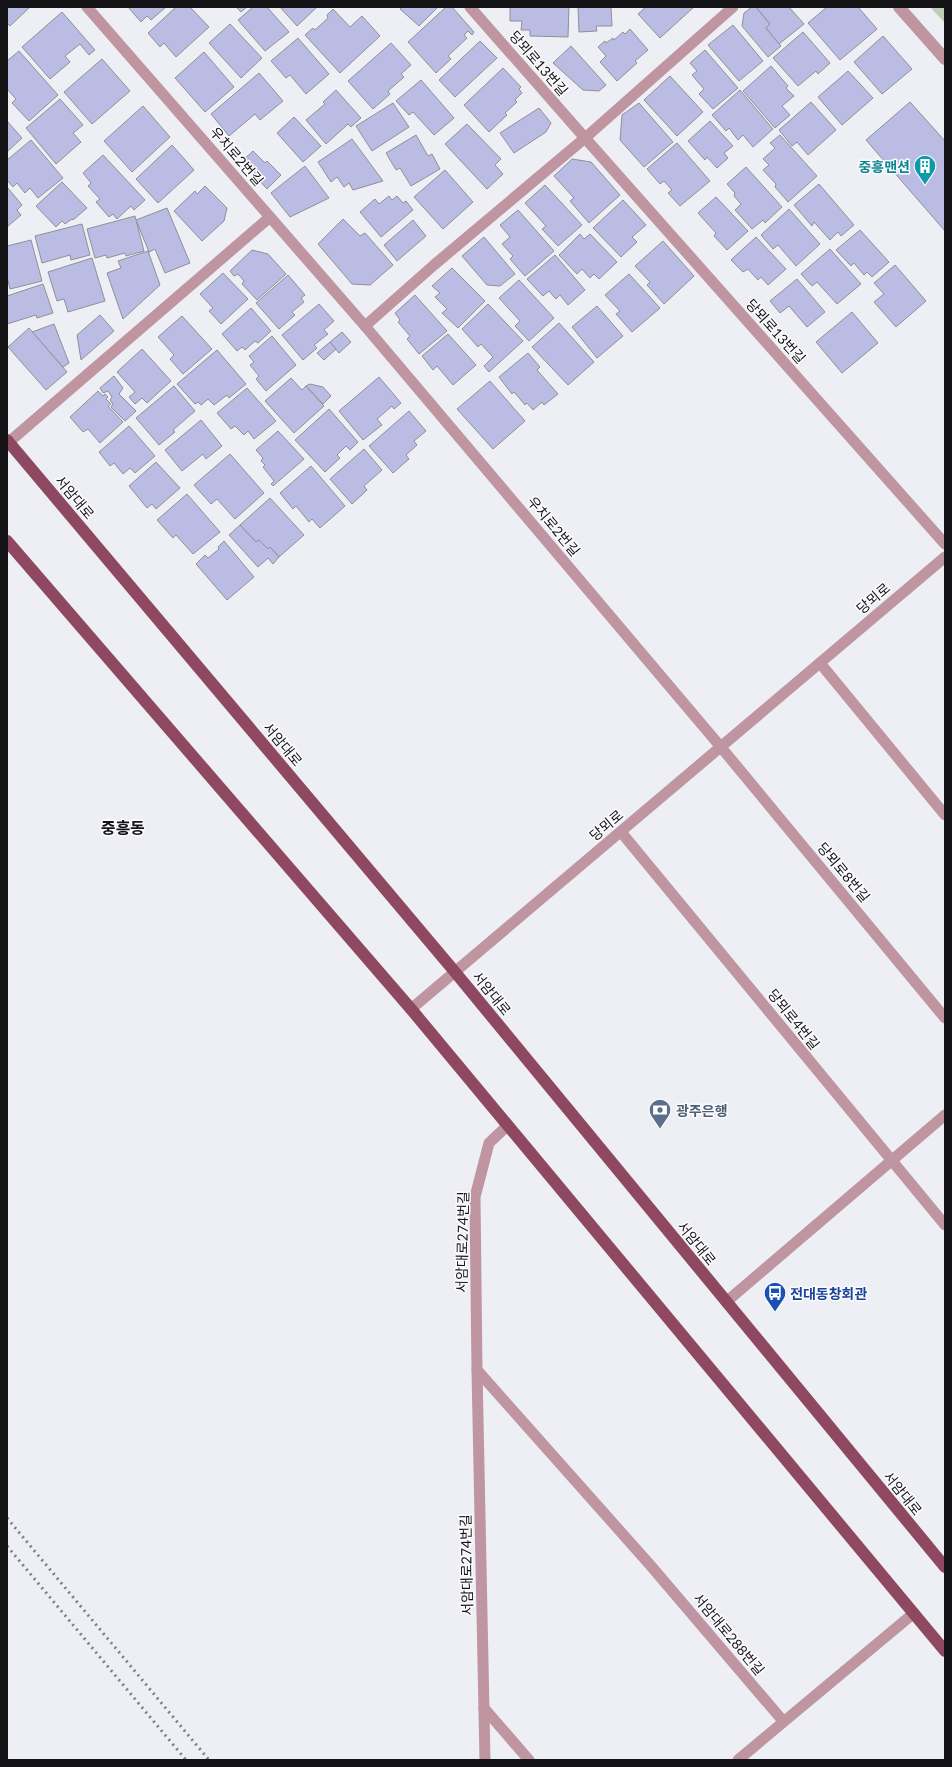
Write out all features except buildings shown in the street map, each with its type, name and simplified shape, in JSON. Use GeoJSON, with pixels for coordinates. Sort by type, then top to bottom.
{"type":"FeatureCollection","features":[{"type":"Feature","properties":{"kind":"main road","name":"서암대로"},"geometry":{"type":"LineString","coordinates":[[8,441],[455,972],[945,1567]]}},
{"type":"Feature","properties":{"kind":"main road"},"geometry":{"type":"LineString","coordinates":[[7,541],[411,1009],[945,1651]]}},
{"type":"Feature","properties":{"kind":"street"},"geometry":{"type":"LineString","coordinates":[[899,7],[945,59]]}},
{"type":"Feature","properties":{"kind":"lane","name":"우치로2번길"},"geometry":{"type":"LineString","coordinates":[[88,7],[364,326],[720,746]]}},
{"type":"Feature","properties":{"kind":"lane","name":"당뫼로13번길"},"geometry":{"type":"LineString","coordinates":[[470,7],[584,138],[945,544]]}},
{"type":"Feature","properties":{"kind":"lane"},"geometry":{"type":"LineString","coordinates":[[364,326],[584,138],[733,7]]}},
{"type":"Feature","properties":{"kind":"lane","name":"서암대로"},"geometry":{"type":"LineString","coordinates":[[8,441],[270,217]]}},
{"type":"Feature","properties":{"kind":"lane","name":"당뫼로"},"geometry":{"type":"LineString","coordinates":[[411,1009],[945,557]]}},
{"type":"Feature","properties":{"kind":"lane"},"geometry":{"type":"LineString","coordinates":[[820,663],[945,815]]}},
{"type":"Feature","properties":{"kind":"lane","name":"당뫼로8번길"},"geometry":{"type":"LineString","coordinates":[[720,746],[945,1018]]}},
{"type":"Feature","properties":{"kind":"lane","name":"당뫼로4번길"},"geometry":{"type":"LineString","coordinates":[[621,832],[945,1225]]}},
{"type":"Feature","properties":{"kind":"lane"},"geometry":{"type":"LineString","coordinates":[[726,1302],[945,1115]]}},
{"type":"Feature","properties":{"kind":"lane","name":"서암대로274번길"},"geometry":{"type":"LineString","coordinates":[[485,1760],[475,1197],[489,1143],[508,1125]]}},
{"type":"Feature","properties":{"kind":"lane","name":"서암대로288번길"},"geometry":{"type":"LineString","coordinates":[[477,1370],[652,1566],[784,1721]]}},
{"type":"Feature","properties":{"kind":"lane"},"geometry":{"type":"LineString","coordinates":[[738,1760],[914,1613]]}},
{"type":"Feature","properties":{"kind":"lane"},"geometry":{"type":"LineString","coordinates":[[484,1708],[529,1760]]}},
{"type":"Feature","properties":{"kind":"green space"},"geometry":{"type":"Polygon","coordinates":[[[930,7],[945,7],[945,23],[930,7]]]}},
{"type":"Feature","properties":{"kind":"railway"},"geometry":{"type":"LineString","coordinates":[[7,1518],[209,1760]]}},
{"type":"Feature","properties":{"kind":"railway"},"geometry":{"type":"LineString","coordinates":[[7,1546],[186,1760]]}},
{"type":"Feature","properties":{"kind":"place","name":"중흥맨션"},"geometry":{"type":"Point","coordinates":[925,186]}},
{"type":"Feature","properties":{"kind":"place","name":"광주은행"},"geometry":{"type":"Point","coordinates":[660,1130]}},
{"type":"Feature","properties":{"kind":"place","name":"전대동창회관"},"geometry":{"type":"Point","coordinates":[775,1312]}},
{"type":"Feature","properties":{"kind":"district","name":"중흥동"},"geometry":{"type":"Point","coordinates":[123,827]}}]}
